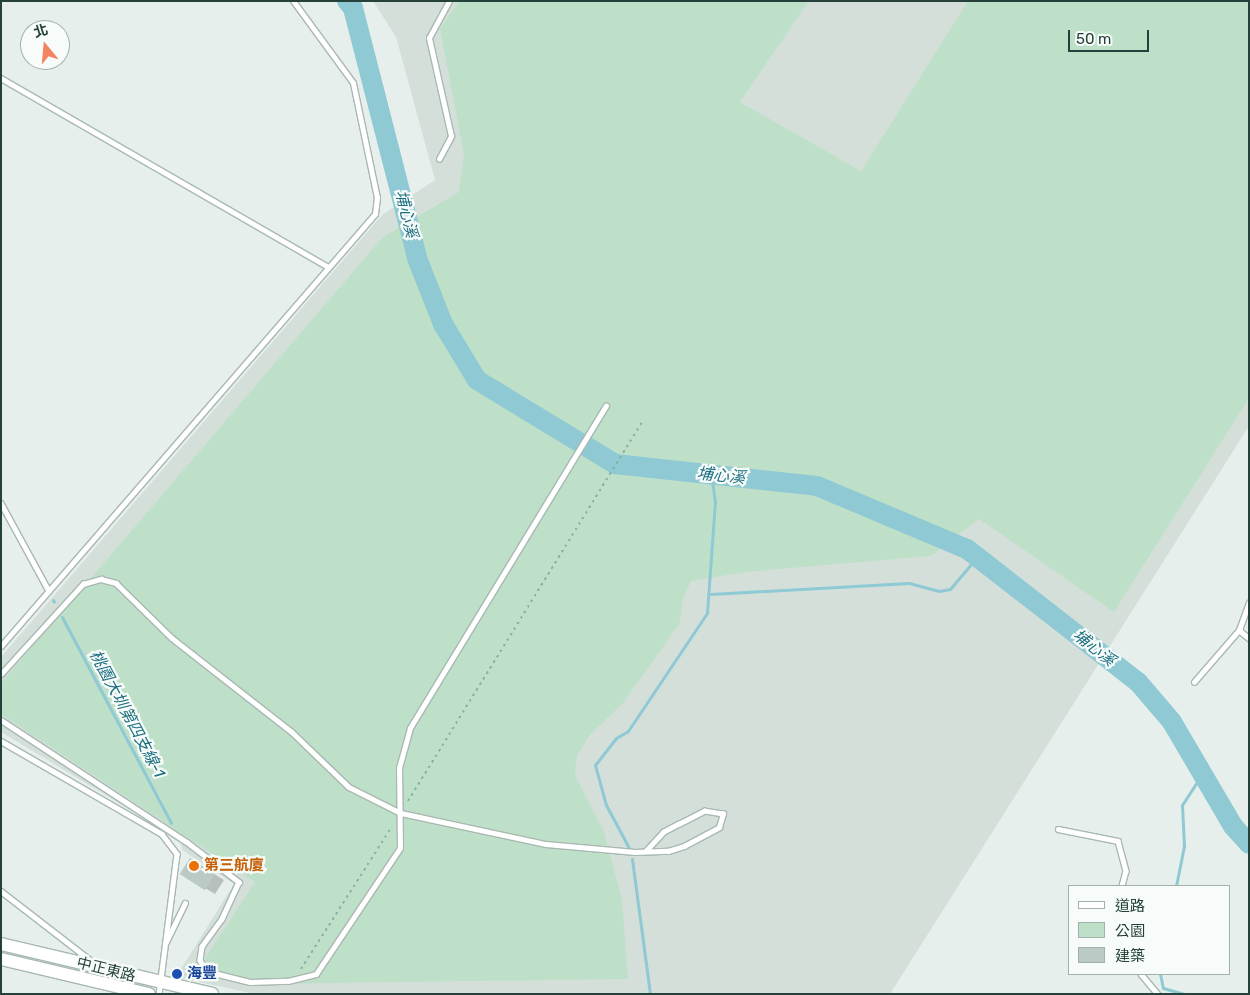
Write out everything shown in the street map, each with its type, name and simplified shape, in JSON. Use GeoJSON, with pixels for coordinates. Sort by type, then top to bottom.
{"type":"FeatureCollection","features":[{"type":"Feature","properties":{"kind":"main road","name":"中正東路"},"geometry":{"type":"LineString","coordinates":[[1,944],[102,969],[159,988],[212,994]]}},
{"type":"Feature","properties":{"kind":"main road","name":"中正東路"},"geometry":{"type":"LineString","coordinates":[[1,958],[149,994]]}},
{"type":"Feature","properties":{"kind":"lane"},"geometry":{"type":"LineString","coordinates":[[1,646],[375,214],[377,198],[353,83],[293,1]]}},
{"type":"Feature","properties":{"kind":"lane"},"geometry":{"type":"LineString","coordinates":[[439,159],[451,136],[429,38],[449,1]]}},
{"type":"Feature","properties":{"kind":"lane"},"geometry":{"type":"LineString","coordinates":[[1,78],[328,267]]}},
{"type":"Feature","properties":{"kind":"lane"},"geometry":{"type":"LineString","coordinates":[[1,720],[187,842],[239,882],[222,919],[202,947],[200,960],[206,971],[250,982],[288,981],[316,974],[400,848],[399,768],[410,728],[566,468],[606,406]]}},
{"type":"Feature","properties":{"kind":"lane"},"geometry":{"type":"LineString","coordinates":[[1,503],[49,591]]}},
{"type":"Feature","properties":{"kind":"lane"},"geometry":{"type":"LineString","coordinates":[[1,674],[83,584],[101,579],[116,583],[172,638],[277,719],[349,787],[400,813],[546,844],[646,851],[684,846],[719,827],[723,814],[705,811],[664,832],[646,851]]}},
{"type":"Feature","properties":{"kind":"lane"},"geometry":{"type":"LineString","coordinates":[[1194,682],[1239,630],[1249,603]]}},
{"type":"Feature","properties":{"kind":"lane"},"geometry":{"type":"LineString","coordinates":[[1239,630],[1249,638]]}},
{"type":"Feature","properties":{"kind":"lane"},"geometry":{"type":"LineString","coordinates":[[1,741],[162,834],[177,854],[159,988]]}},
{"type":"Feature","properties":{"kind":"lane"},"geometry":{"type":"LineString","coordinates":[[1058,829],[1118,841],[1126,871],[1122,885]]}},
{"type":"Feature","properties":{"kind":"lane"},"geometry":{"type":"LineString","coordinates":[[1,891],[102,969]]}},
{"type":"Feature","properties":{"kind":"lane"},"geometry":{"type":"LineString","coordinates":[[165,946],[185,903]]}},
{"type":"Feature","properties":{"kind":"lane"},"geometry":{"type":"LineString","coordinates":[[1142,975],[1158,994]]}},
{"type":"Feature","properties":{"kind":"path"},"geometry":{"type":"LineString","coordinates":[[288,981],[300,970],[400,813],[642,422]]}},
{"type":"Feature","properties":{"kind":"shaded area"},"geometry":{"type":"Polygon","coordinates":[[[373,1],[1249,1],[1249,426],[890,994],[255,994],[176,977],[234,884],[182,850],[180,840],[1,732],[1,657],[382,215],[435,180],[396,37],[373,1]]]}},
{"type":"Feature","properties":{"kind":"green space"},"geometry":{"type":"Polygon","coordinates":[[[459,1],[809,1],[740,102],[861,171],[968,1],[1249,1],[1249,398],[1114,612],[979,519],[931,556],[746,572],[691,581],[682,601],[680,623],[623,703],[589,736],[577,756],[575,775],[604,832],[622,900],[628,979],[262,984],[200,966],[255,882],[1,714],[1,683],[383,237],[459,192],[464,155],[440,29],[459,1]]]}},
{"type":"Feature","properties":{"kind":"building","name":"第三航廈"},"geometry":{"type":"Polygon","coordinates":[[[190,858],[215,874],[205,890],[180,874],[190,858]]]}},
{"type":"Feature","properties":{"kind":"waterway","name":"埔心溪"},"geometry":{"type":"LineString","coordinates":[[347,1],[353,8],[417,258],[443,324],[477,380],[615,464],[817,486],[967,549],[1138,682],[1172,722],[1233,826],[1249,844]]}},
{"type":"Feature","properties":{"kind":"waterway"},"geometry":{"type":"LineString","coordinates":[[629,848],[606,805],[595,765],[616,738],[628,731],[707,613],[715,502],[711,475]]}},
{"type":"Feature","properties":{"kind":"waterway","name":"桃園大圳第四支線-1"},"geometry":{"type":"LineString","coordinates":[[1,508],[5,516]]}},
{"type":"Feature","properties":{"kind":"waterway"},"geometry":{"type":"LineString","coordinates":[[711,594],[909,583],[939,591],[950,589],[977,557]]}},
{"type":"Feature","properties":{"kind":"waterway","name":"桃園大圳第四支線-1"},"geometry":{"type":"LineString","coordinates":[[62,617],[171,823]]}},
{"type":"Feature","properties":{"kind":"waterway"},"geometry":{"type":"LineString","coordinates":[[1176,885],[1184,846],[1182,805],[1202,774]]}},
{"type":"Feature","properties":{"kind":"waterway"},"geometry":{"type":"LineString","coordinates":[[632,859],[650,994]]}},
{"type":"Feature","properties":{"kind":"waterway"},"geometry":{"type":"LineString","coordinates":[[1160,975],[1163,988],[1184,994]]}},
{"type":"Feature","properties":{"kind":"place","name":"第三航廈"},"geometry":{"type":"Point","coordinates":[194,866]}},
{"type":"Feature","properties":{"kind":"place","name":"海豐"},"geometry":{"type":"Point","coordinates":[177,974]}}]}
